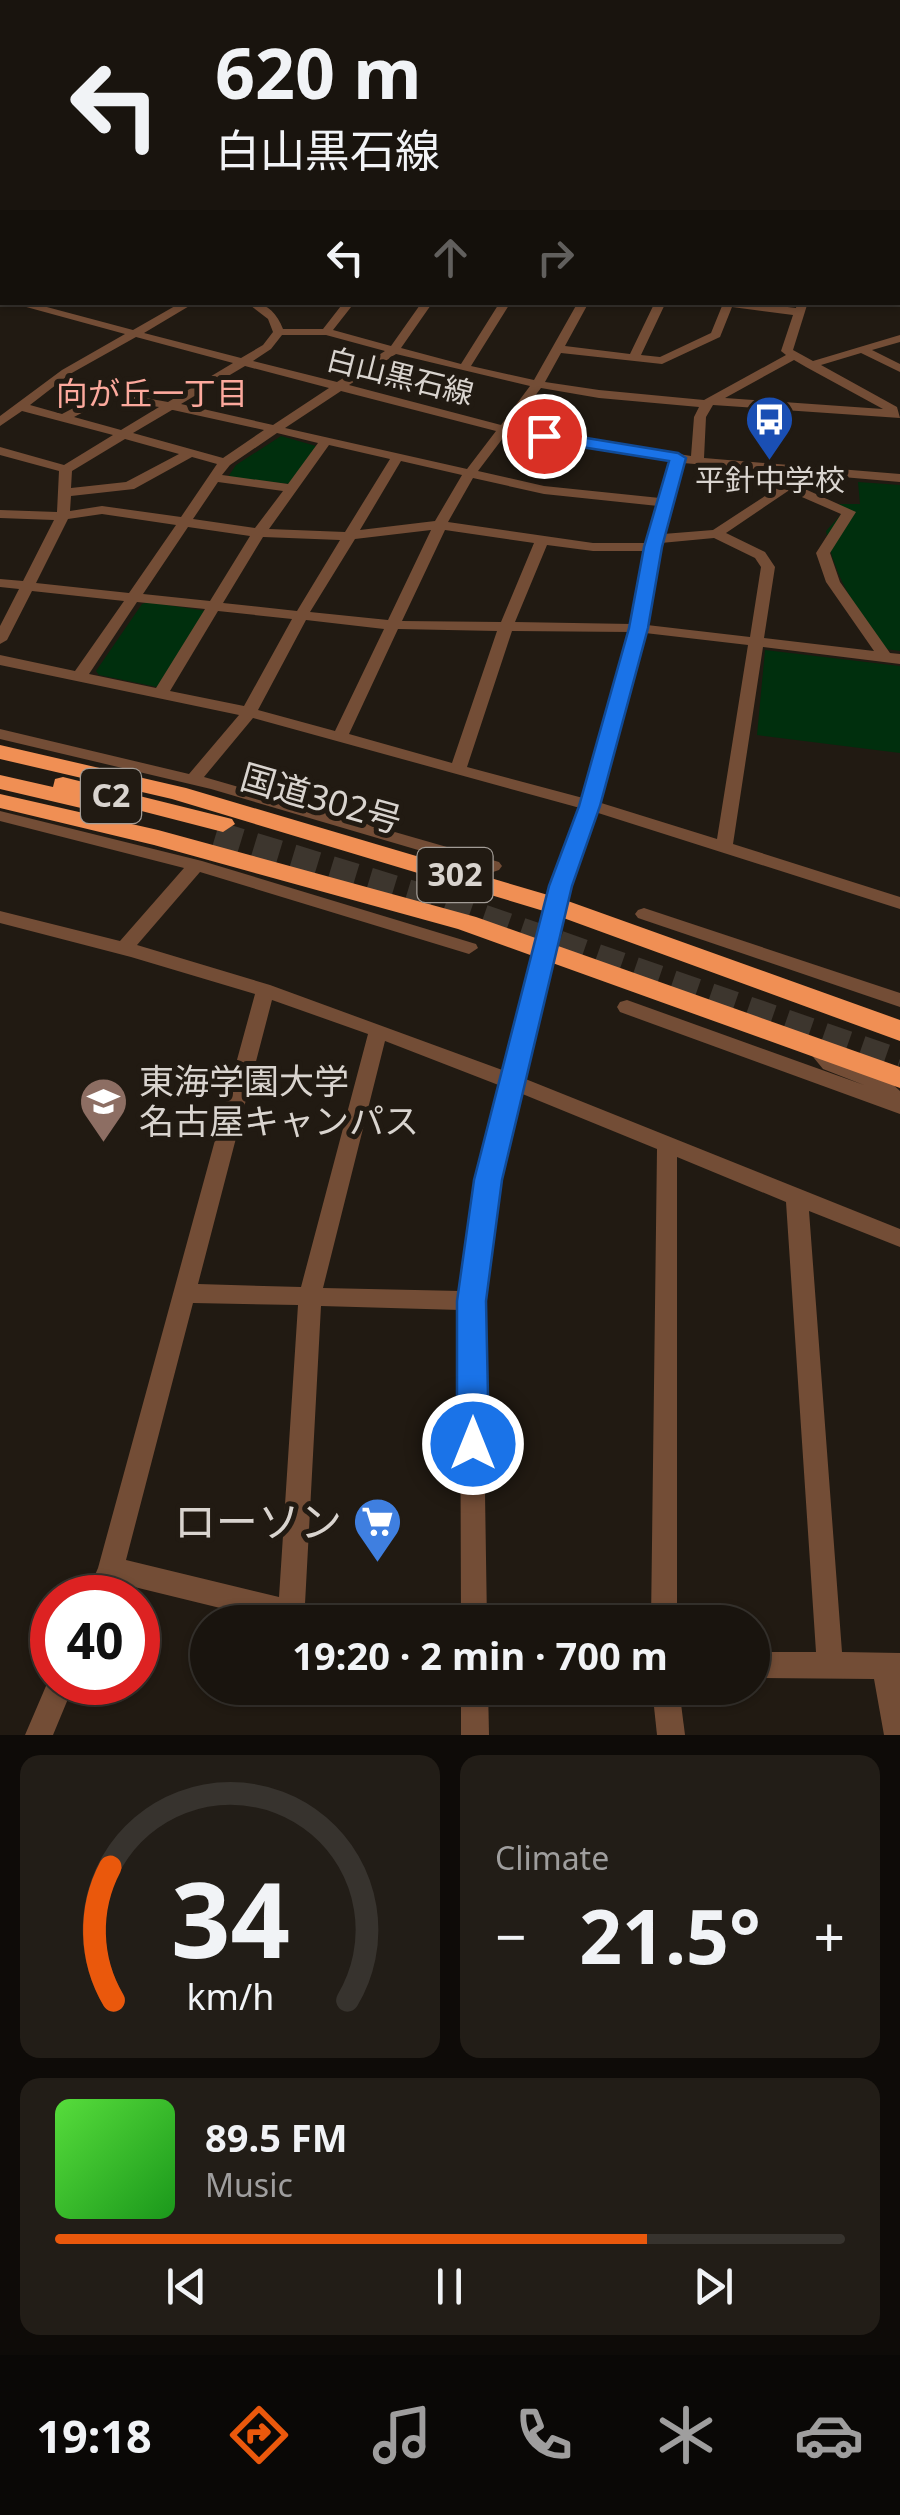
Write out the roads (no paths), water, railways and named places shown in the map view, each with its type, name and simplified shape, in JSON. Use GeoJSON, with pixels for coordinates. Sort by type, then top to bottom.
{"type":"FeatureCollection","features":[{"type":"Feature","properties":{"kind":"highway","name":"国道302号"},"geometry":{"type":"LineString","coordinates":[[0,752],[344,832],[900,1031]]}},
{"type":"Feature","properties":{"kind":"highway","name":"C2"},"geometry":{"type":"LineString","coordinates":[[0,769],[220,829],[0,782]]}},
{"type":"Feature","properties":{"kind":"highway","name":"302"},"geometry":{"type":"LineString","coordinates":[[0,802],[158,838],[468,936],[547,951],[900,1078]]}},
{"type":"Feature","properties":{"kind":"street","name":"白山黒石線"},"geometry":{"type":"LineString","coordinates":[[24,305],[507,430],[687,459],[900,478]]}},
{"type":"Feature","properties":{"kind":"street"},"geometry":{"type":"LineString","coordinates":[[0,422],[66,372],[186,305]]}},
{"type":"Feature","properties":{"kind":"street"},"geometry":{"type":"LineString","coordinates":[[256,305],[273,318],[279,332]]}},
{"type":"Feature","properties":{"kind":"street"},"geometry":{"type":"LineString","coordinates":[[326,332],[348,305]]}},
{"type":"Feature","properties":{"kind":"street"},"geometry":{"type":"LineString","coordinates":[[79,677],[225,462],[394,350],[426,305]]}},
{"type":"Feature","properties":{"kind":"street"},"geometry":{"type":"LineString","coordinates":[[464,368],[504,305]]}},
{"type":"Feature","properties":{"kind":"street"},"geometry":{"type":"LineString","coordinates":[[340,737],[440,525],[469,474],[507,430],[538,384],[582,305]]}},
{"type":"Feature","properties":{"kind":"street"},"geometry":{"type":"LineString","coordinates":[[634,358],[660,305]]}},
{"type":"Feature","properties":{"kind":"street"},"geometry":{"type":"LineString","coordinates":[[559,349],[662,361],[716,335],[727,305]]}},
{"type":"Feature","properties":{"kind":"street"},"geometry":{"type":"LineString","coordinates":[[764,305],[801,307],[787,351],[898,414]]}},
{"type":"Feature","properties":{"kind":"street"},"geometry":{"type":"LineString","coordinates":[[279,332],[326,332],[538,384],[708,402],[898,414]]}},
{"type":"Feature","properties":{"kind":"street"},"geometry":{"type":"LineString","coordinates":[[0,451],[66,469],[267,348],[279,332]]}},
{"type":"Feature","properties":{"kind":"street"},"geometry":{"type":"LineString","coordinates":[[810,365],[900,338]]}},
{"type":"Feature","properties":{"kind":"street"},"geometry":{"type":"LineString","coordinates":[[862,349],[900,369]]}},
{"type":"Feature","properties":{"kind":"street"},"geometry":{"type":"LineString","coordinates":[[474,1605],[472,1301],[488,1180],[556,906],[590,806],[639,628],[654,543],[708,402],[794,355]]}},
{"type":"Feature","properties":{"kind":"street"},"geometry":{"type":"LineString","coordinates":[[64,418],[106,395],[173,406],[544,490],[667,503]]}},
{"type":"Feature","properties":{"kind":"street"},"geometry":{"type":"LineString","coordinates":[[18,406],[225,462]]}},
{"type":"Feature","properties":{"kind":"street"},"geometry":{"type":"LineString","coordinates":[[160,694],[259,533],[326,441]]}},
{"type":"Feature","properties":{"kind":"street"},"geometry":{"type":"LineString","coordinates":[[64,494],[129,486],[190,453]]}},
{"type":"Feature","properties":{"kind":"street"},"geometry":{"type":"LineString","coordinates":[[192,781],[249,712],[302,614],[398,456]]}},
{"type":"Feature","properties":{"kind":"street"},"geometry":{"type":"LineString","coordinates":[[0,640],[63,516],[66,469]]}},
{"type":"Feature","properties":{"kind":"street"},"geometry":{"type":"LineString","coordinates":[[0,514],[63,516],[102,510],[259,533],[349,536],[440,525],[593,547],[716,534],[789,487],[796,471]]}},
{"type":"Feature","properties":{"kind":"street"},"geometry":{"type":"LineString","coordinates":[[214,478],[291,488]]}},
{"type":"Feature","properties":{"kind":"street"},"geometry":{"type":"LineString","coordinates":[[789,487],[849,512],[823,553],[833,582],[892,658]]}},
{"type":"Feature","properties":{"kind":"street"},"geometry":{"type":"LineString","coordinates":[[716,534],[760,555],[768,567],[724,847]]}},
{"type":"Feature","properties":{"kind":"street"},"geometry":{"type":"LineString","coordinates":[[458,769],[506,627],[542,541]]}},
{"type":"Feature","properties":{"kind":"street"},"geometry":{"type":"LineString","coordinates":[[0,582],[391,625],[639,628],[892,658]]}},
{"type":"Feature","properties":{"kind":"street"},"geometry":{"type":"LineString","coordinates":[[0,660],[249,712],[590,806],[900,903]]}},
{"type":"Feature","properties":{"kind":"street"},"geometry":{"type":"LineString","coordinates":[[0,734],[192,781],[344,832],[492,866]]}},
{"type":"Feature","properties":{"kind":"street"},"geometry":{"type":"LineString","coordinates":[[0,816],[196,865],[421,934],[468,936]]}},
{"type":"Feature","properties":{"kind":"street"},"geometry":{"type":"LineString","coordinates":[[125,947],[196,865]]}},
{"type":"Feature","properties":{"kind":"street"},"geometry":{"type":"LineString","coordinates":[[644,914],[900,1000]]}},
{"type":"Feature","properties":{"kind":"street"},"geometry":{"type":"LineString","coordinates":[[0,917],[125,947],[264,991],[513,1083],[900,1238]]}},
{"type":"Feature","properties":{"kind":"street"},"geometry":{"type":"LineString","coordinates":[[708,964],[767,955]]}},
{"type":"Feature","properties":{"kind":"street"},"geometry":{"type":"LineString","coordinates":[[108,1575],[264,991]]}},
{"type":"Feature","properties":{"kind":"street"},"geometry":{"type":"LineString","coordinates":[[627,1007],[900,1104]]}},
{"type":"Feature","properties":{"kind":"street"},"geometry":{"type":"LineString","coordinates":[[291,1605],[310,1296],[378,1032]]}},
{"type":"Feature","properties":{"kind":"street"},"geometry":{"type":"LineString","coordinates":[[815,1048],[830,1064],[880,1083],[900,1104]]}},
{"type":"Feature","properties":{"kind":"street"},"geometry":{"type":"LineString","coordinates":[[664,1605],[667,1146]]}},
{"type":"Feature","properties":{"kind":"street"},"geometry":{"type":"LineString","coordinates":[[798,1199],[830,1666]]}},
{"type":"Feature","properties":{"kind":"street"},"geometry":{"type":"LineString","coordinates":[[185,1293],[472,1301]]}},
{"type":"Feature","properties":{"kind":"street"},"geometry":{"type":"LineString","coordinates":[[111,1569],[262,1605]]}},
{"type":"Feature","properties":{"kind":"street"},"geometry":{"type":"LineString","coordinates":[[770,1665],[892,1667],[898,1735]]}},
{"type":"Feature","properties":{"kind":"street"},"geometry":{"type":"LineString","coordinates":[[39,1735],[52,1705]]}},
{"type":"Feature","properties":{"kind":"street"},"geometry":{"type":"LineString","coordinates":[[475,1705],[475,1735]]}},
{"type":"Feature","properties":{"kind":"street"},"geometry":{"type":"LineString","coordinates":[[668,1705],[671,1735]]}},
{"type":"Feature","properties":{"kind":"tunnel"},"geometry":{"type":"LineString","coordinates":[[216,834],[433,900],[900,1062]]}},
{"type":"Feature","properties":{"kind":"place","name":"平針中学校"},"geometry":{"type":"Point","coordinates":[770,462]}},
{"type":"Feature","properties":{"kind":"place","name":"東海学園大学 名古屋キャンパス"},"geometry":{"type":"Point","coordinates":[104,1144]}},
{"type":"Feature","properties":{"kind":"place","name":"ローソン"},"geometry":{"type":"Point","coordinates":[377,1564]}},
{"type":"Feature","properties":{"kind":"district","name":"向が丘一丁目"},"geometry":{"type":"Point","coordinates":[152,394]}}]}
